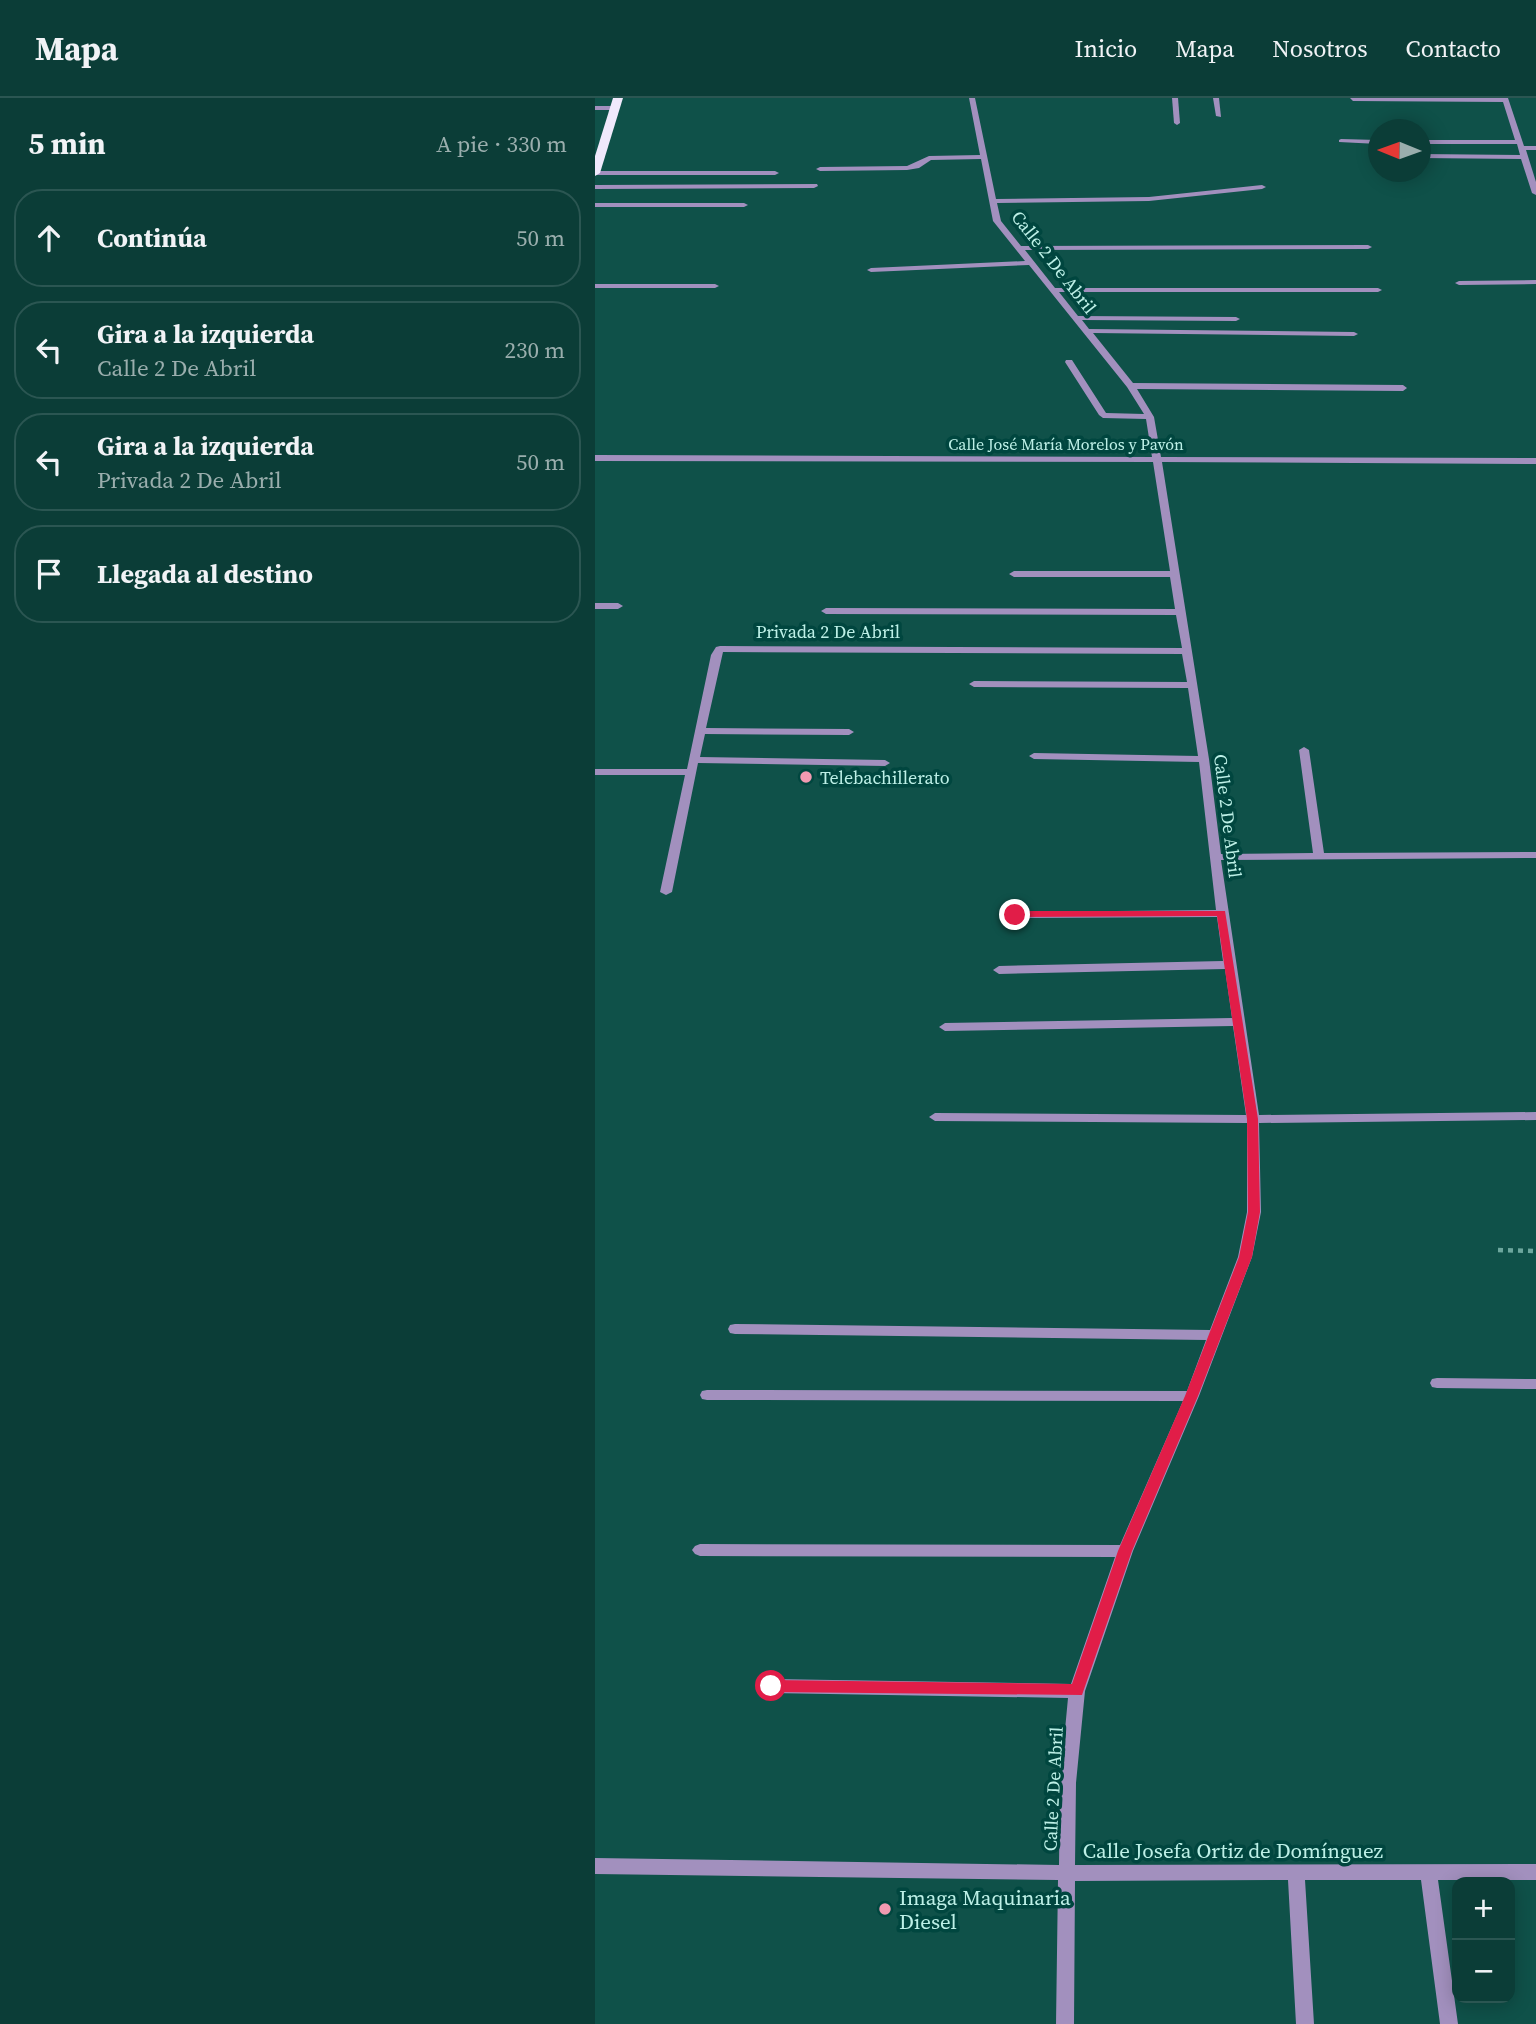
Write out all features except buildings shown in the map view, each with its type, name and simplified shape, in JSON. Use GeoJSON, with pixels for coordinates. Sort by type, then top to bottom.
{"type":"FeatureCollection","features":[{"type":"Feature","properties":{"kind":"main road"},"geometry":{"type":"LineString","coordinates":[[595,173],[616,103]]}},
{"type":"Feature","properties":{"kind":"street","name":"Calle 2 De Abril"},"geometry":{"type":"LineString","coordinates":[[972,98],[997,221],[1131,386],[1150,417],[1159,458],[1203,759],[1252,1119],[1254,1212],[1245,1257],[1192,1396],[1125,1551],[1077,1690],[1068,1783],[1065,2024]]}},
{"type":"Feature","properties":{"kind":"street"},"geometry":{"type":"LineString","coordinates":[[1175,98],[1177,123]]}},
{"type":"Feature","properties":{"kind":"street"},"geometry":{"type":"LineString","coordinates":[[1216,98],[1219,116]]}},
{"type":"Feature","properties":{"kind":"street"},"geometry":{"type":"LineString","coordinates":[[1353,99],[1505,99],[1532,171],[1536,193]]}},
{"type":"Feature","properties":{"kind":"street"},"geometry":{"type":"LineString","coordinates":[[595,108],[616,103]]}},
{"type":"Feature","properties":{"kind":"street"},"geometry":{"type":"LineString","coordinates":[[1341,142],[1368,142]]}},
{"type":"Feature","properties":{"kind":"street"},"geometry":{"type":"LineString","coordinates":[[1431,143],[1522,149]]}},
{"type":"Feature","properties":{"kind":"street"},"geometry":{"type":"LineString","coordinates":[[1431,155],[1536,148]]}},
{"type":"Feature","properties":{"kind":"street"},"geometry":{"type":"LineString","coordinates":[[820,169],[907,168],[934,157],[983,157]]}},
{"type":"Feature","properties":{"kind":"street"},"geometry":{"type":"LineString","coordinates":[[595,173],[775,173]]}},
{"type":"Feature","properties":{"kind":"street"},"geometry":{"type":"LineString","coordinates":[[595,187],[814,186]]}},
{"type":"Feature","properties":{"kind":"street"},"geometry":{"type":"LineString","coordinates":[[992,201],[1149,199],[1262,187]]}},
{"type":"Feature","properties":{"kind":"street"},"geometry":{"type":"LineString","coordinates":[[595,205],[744,205]]}},
{"type":"Feature","properties":{"kind":"street"},"geometry":{"type":"LineString","coordinates":[[1019,248],[1368,247]]}},
{"type":"Feature","properties":{"kind":"street"},"geometry":{"type":"LineString","coordinates":[[870,270],[1032,263]]}},
{"type":"Feature","properties":{"kind":"street"},"geometry":{"type":"LineString","coordinates":[[1459,283],[1536,282]]}},
{"type":"Feature","properties":{"kind":"street"},"geometry":{"type":"LineString","coordinates":[[595,286],[715,286]]}},
{"type":"Feature","properties":{"kind":"street"},"geometry":{"type":"LineString","coordinates":[[1052,289],[1378,290]]}},
{"type":"Feature","properties":{"kind":"street"},"geometry":{"type":"LineString","coordinates":[[1074,318],[1237,319]]}},
{"type":"Feature","properties":{"kind":"street"},"geometry":{"type":"LineString","coordinates":[[1087,331],[1354,334]]}},
{"type":"Feature","properties":{"kind":"street"},"geometry":{"type":"LineString","coordinates":[[1069,362],[1103,415],[1150,417]]}},
{"type":"Feature","properties":{"kind":"street"},"geometry":{"type":"LineString","coordinates":[[1131,386],[1403,388]]}},
{"type":"Feature","properties":{"kind":"street","name":"Calle José María Morelos y Pavón"},"geometry":{"type":"LineString","coordinates":[[595,458],[1536,461]]}},
{"type":"Feature","properties":{"kind":"street"},"geometry":{"type":"LineString","coordinates":[[1014,574],[1175,574]]}},
{"type":"Feature","properties":{"kind":"street"},"geometry":{"type":"LineString","coordinates":[[595,606],[618,606]]}},
{"type":"Feature","properties":{"kind":"street"},"geometry":{"type":"LineString","coordinates":[[826,611],[1181,612]]}},
{"type":"Feature","properties":{"kind":"street","name":"Privada 2 De Abril"},"geometry":{"type":"LineString","coordinates":[[666,892],[716,655],[724,648],[1186,651]]}},
{"type":"Feature","properties":{"kind":"street"},"geometry":{"type":"LineString","coordinates":[[974,684],[1192,685]]}},
{"type":"Feature","properties":{"kind":"street"},"geometry":{"type":"LineString","coordinates":[[699,730],[849,732]]}},
{"type":"Feature","properties":{"kind":"street"},"geometry":{"type":"LineString","coordinates":[[1304,750],[1319,856]]}},
{"type":"Feature","properties":{"kind":"street"},"geometry":{"type":"LineString","coordinates":[[1034,756],[1203,759]]}},
{"type":"Feature","properties":{"kind":"street"},"geometry":{"type":"LineString","coordinates":[[595,772],[692,766],[885,763]]}},
{"type":"Feature","properties":{"kind":"street"},"geometry":{"type":"LineString","coordinates":[[1216,857],[1536,855]]}},
{"type":"Feature","properties":{"kind":"street"},"geometry":{"type":"LineString","coordinates":[[1015,915],[1222,913]]}},
{"type":"Feature","properties":{"kind":"street"},"geometry":{"type":"LineString","coordinates":[[999,970],[1229,965]]}},
{"type":"Feature","properties":{"kind":"street"},"geometry":{"type":"LineString","coordinates":[[945,1027],[1239,1022]]}},
{"type":"Feature","properties":{"kind":"street"},"geometry":{"type":"LineString","coordinates":[[935,1117],[1252,1119],[1536,1116]]}},
{"type":"Feature","properties":{"kind":"street"},"geometry":{"type":"LineString","coordinates":[[735,1329],[1215,1335]]}},
{"type":"Feature","properties":{"kind":"street"},"geometry":{"type":"LineString","coordinates":[[1437,1383],[1536,1384]]}},
{"type":"Feature","properties":{"kind":"street"},"geometry":{"type":"LineString","coordinates":[[707,1395],[1192,1396]]}},
{"type":"Feature","properties":{"kind":"street"},"geometry":{"type":"LineString","coordinates":[[700,1550],[1125,1551]]}},
{"type":"Feature","properties":{"kind":"street"},"geometry":{"type":"LineString","coordinates":[[771,1686],[1077,1690]]}},
{"type":"Feature","properties":{"kind":"street","name":"Calle Josefa Ortiz de Domínguez"},"geometry":{"type":"LineString","coordinates":[[595,1866],[1066,1873],[1536,1872]]}},
{"type":"Feature","properties":{"kind":"street"},"geometry":{"type":"LineString","coordinates":[[1429,1873],[1449,2024]]}},
{"type":"Feature","properties":{"kind":"street"},"geometry":{"type":"LineString","coordinates":[[1296,1874],[1305,2024]]}},
{"type":"Feature","properties":{"kind":"path"},"geometry":{"type":"LineString","coordinates":[[1498,1250],[1536,1251]]}},
{"type":"Feature","properties":{"kind":"place","name":"Telebachillerato"},"geometry":{"type":"Point","coordinates":[806,777]}},
{"type":"Feature","properties":{"kind":"place","name":"Imaga Maquinaria Diesel"},"geometry":{"type":"Point","coordinates":[885,1909]}},
{"type":"Feature","properties":{"kind":"route"},"geometry":{"type":"LineString","coordinates":[[771,1686],[1077,1690],[1125,1551],[1192,1396],[1245,1257],[1254,1212],[1252,1119],[1222,913],[1015,915]]}}]}
